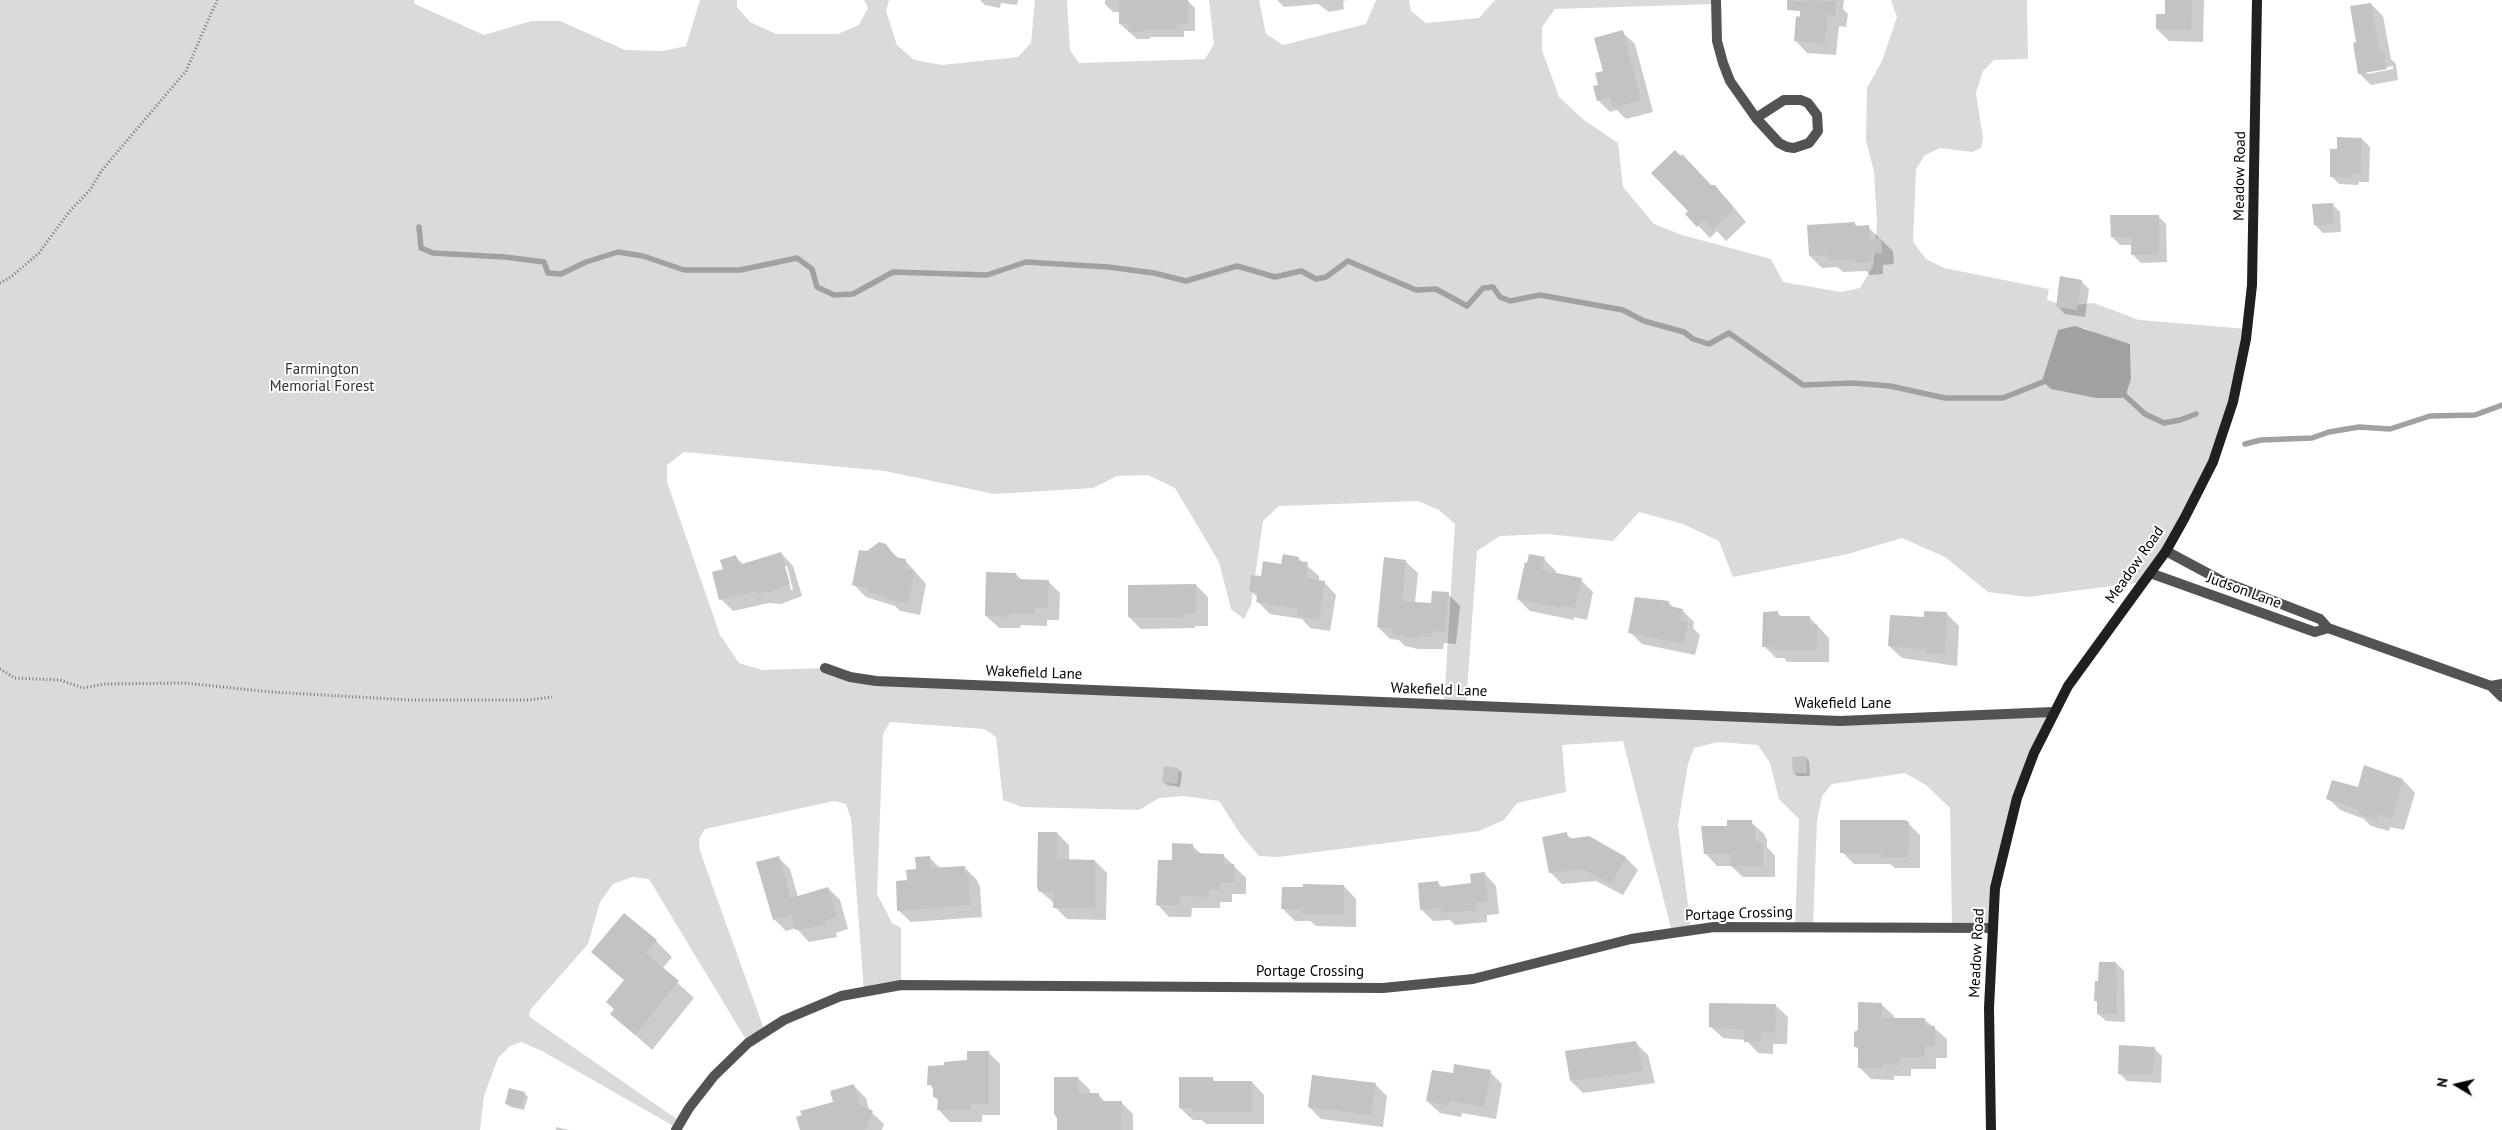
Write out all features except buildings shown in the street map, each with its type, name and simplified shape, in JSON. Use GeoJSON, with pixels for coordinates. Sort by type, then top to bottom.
{"type":"FeatureCollection","features":[{"type":"Feature","properties":{"kind":"street"},"geometry":{"type":"LineString","coordinates":[[1716,0],[1718,41],[1723,63],[1730,80],[1756,118],[1779,143],[1786,147],[1794,148],[1809,143],[1818,130],[1817,115],[1808,103],[1801,100],[1784,100],[1756,118]]}},
{"type":"Feature","properties":{"kind":"street","name":"Meadow Road"},"geometry":{"type":"LineString","coordinates":[[1991,1130],[1989,1008],[1993,928],[1996,888],[2015,806],[2034,753],[2053,712],[2068,686],[2093,649],[2166,551],[2213,462],[2233,402],[2246,339],[2252,284],[2257,0]]}},
{"type":"Feature","properties":{"kind":"street","name":"Judson Lane"},"geometry":{"type":"LineString","coordinates":[[2166,551],[2222,581],[2320,619],[2328,628],[2491,686],[2502,697]]}},
{"type":"Feature","properties":{"kind":"street","name":"Judson Lane"},"geometry":{"type":"LineString","coordinates":[[2150,573],[2315,632],[2328,628]]}},
{"type":"Feature","properties":{"kind":"street","name":"Wakefield Lane"},"geometry":{"type":"LineString","coordinates":[[825,668],[850,677],[876,682],[1840,721],[2053,712]]}},
{"type":"Feature","properties":{"kind":"street","name":"Judson Lane"},"geometry":{"type":"LineString","coordinates":[[2491,686],[2502,684]]}},
{"type":"Feature","properties":{"kind":"street","name":"Portage Crossing"},"geometry":{"type":"LineString","coordinates":[[676,1130],[689,1108],[704,1089],[748,1043],[784,1020],[841,996],[901,984],[1383,988],[1473,979],[1631,939],[1714,927],[1993,928]]}},
{"type":"Feature","properties":{"kind":"path"},"geometry":{"type":"LineString","coordinates":[[0,283],[11,277],[38,253],[69,212],[90,190],[102,170],[186,71],[217,0]]}},
{"type":"Feature","properties":{"kind":"path"},"geometry":{"type":"LineString","coordinates":[[0,669],[15,678],[60,680],[83,688],[105,684],[184,683],[271,692],[410,700],[528,700],[552,697]]}},
{"type":"Feature","properties":{"kind":"green space","name":"Farmington Memorial Forest"},"geometry":{"type":"Polygon","coordinates":[[[0,0],[414,0],[415,4],[484,35],[531,21],[560,21],[625,50],[663,51],[686,46],[700,0],[737,0],[737,7],[750,22],[776,34],[838,34],[859,25],[868,8],[864,0],[889,0],[886,11],[897,45],[914,60],[942,65],[1018,57],[1031,43],[1035,0],[1067,0],[1070,50],[1079,63],[1205,59],[1214,44],[1209,0],[1259,0],[1266,34],[1283,45],[1366,24],[1376,0],[1409,0],[1411,11],[1426,23],[1479,18],[1495,0],[1720,0],[1715,4],[1555,9],[1542,27],[1542,50],[1559,97],[1584,120],[1618,143],[1623,187],[1654,224],[1682,235],[1771,259],[1783,282],[1841,292],[1860,288],[1873,266],[1877,223],[1874,172],[1866,140],[1867,88],[1882,61],[1897,17],[1891,0],[2027,0],[2028,59],[1994,60],[1983,71],[1976,93],[1983,138],[1981,148],[1972,152],[1940,148],[1925,155],[1916,169],[1913,242],[1926,259],[1944,268],[2049,289],[2047,300],[2066,306],[2094,303],[2139,320],[2247,329],[2213,462],[2143,582],[2027,597],[1988,592],[1945,557],[1902,538],[1848,554],[1733,577],[1719,541],[1683,524],[1639,512],[1613,541],[1548,534],[1500,536],[1477,551],[1466,705],[1840,721],[2053,712],[2017,798],[1993,928],[1952,927],[1950,808],[1926,785],[1905,773],[1832,784],[1822,796],[1817,821],[1813,927],[1795,927],[1799,819],[1779,799],[1770,763],[1758,745],[1718,742],[1694,748],[1688,764],[1678,825],[1691,929],[1672,932],[1623,741],[1562,745],[1566,792],[1517,803],[1504,820],[1479,831],[1278,857],[1259,856],[1241,835],[1219,801],[1184,796],[1159,798],[1139,810],[1022,807],[1003,800],[996,737],[984,729],[890,722],[883,734],[877,894],[892,923],[901,928],[901,985],[864,991],[851,819],[846,804],[834,801],[705,829],[699,839],[700,851],[765,1032],[748,1043],[649,879],[632,877],[613,884],[600,902],[588,944],[530,1010],[529,1016],[534,1020],[681,1122],[677,1128],[542,1051],[521,1042],[510,1046],[498,1058],[484,1096],[480,1130],[0,1130],[0,0]],[[2084,328],[2058,330],[2042,381],[2051,389],[2126,395],[2131,379],[2130,344],[2104,337],[2084,328]],[[684,452],[667,465],[667,482],[720,635],[739,663],[762,670],[825,668],[850,677],[1444,704],[1455,524],[1439,510],[1418,501],[1279,506],[1263,521],[1251,605],[1244,619],[1231,609],[1219,562],[1175,488],[1148,475],[1117,476],[1093,488],[994,494],[885,471],[684,452]]]}},
{"type":"Feature","properties":{"kind":"shaded area"},"geometry":{"type":"Polygon","coordinates":[[[2075,326],[2130,344],[2131,379],[2126,395],[2121,398],[2096,398],[2051,389],[2042,381],[2058,330],[2075,326]]]}},
{"type":"Feature","properties":{"kind":"waterway"},"geometry":{"type":"LineString","coordinates":[[419,227],[421,248],[433,253],[505,257],[544,262],[548,273],[561,274],[586,262],[618,252],[643,256],[684,270],[740,270],[797,258],[812,269],[817,287],[834,295],[853,294],[893,272],[987,275],[1026,262],[1108,267],[1154,273],[1186,281],[1237,266],[1275,277],[1301,271],[1316,279],[1326,277],[1348,261],[1416,290],[1436,289],[1467,306],[1483,288],[1493,287],[1500,297],[1510,301],[1540,295],[1623,310],[1644,321],[1684,332],[1693,339],[1709,344],[1729,333],[1803,385],[1853,383],[1890,386],[1945,398],[2003,398],[2048,380]]}},
{"type":"Feature","properties":{"kind":"waterway"},"geometry":{"type":"LineString","coordinates":[[2120,391],[2145,414],[2164,423],[2196,414]]}},
{"type":"Feature","properties":{"kind":"waterway"},"geometry":{"type":"LineString","coordinates":[[2245,444],[2261,440],[2312,438],[2329,432],[2359,427],[2390,429],[2430,416],[2475,415],[2502,405]]}}]}
